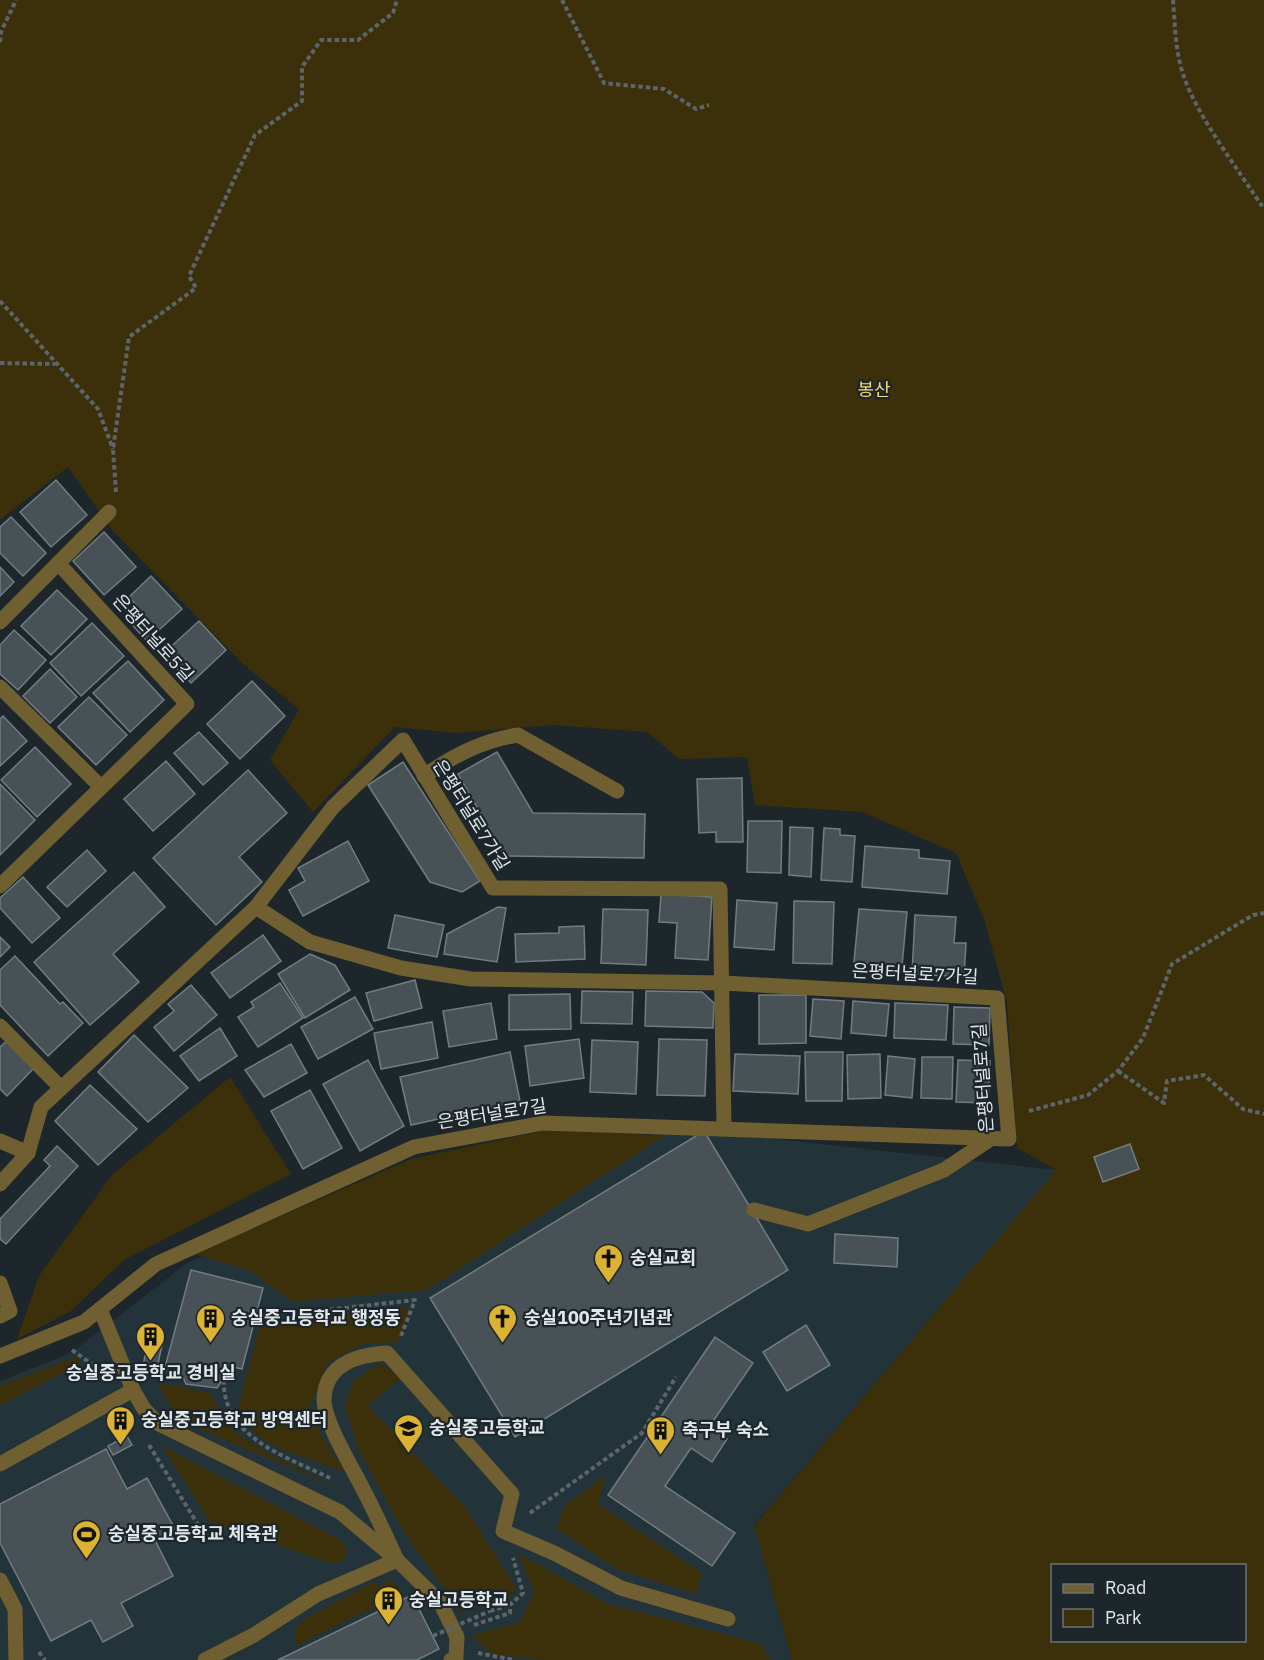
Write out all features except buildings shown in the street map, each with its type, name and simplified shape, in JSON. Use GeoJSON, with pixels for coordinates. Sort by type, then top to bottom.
{"type":"FeatureCollection","features":[{"type":"Feature","properties":{"kind":"street"},"geometry":{"type":"LineString","coordinates":[[0,622],[109,512]]}},
{"type":"Feature","properties":{"kind":"street","name":"은평터널로5길"},"geometry":{"type":"LineString","coordinates":[[0,884],[187,704],[58,563]]}},
{"type":"Feature","properties":{"kind":"street"},"geometry":{"type":"LineString","coordinates":[[0,687],[101,787]]}},
{"type":"Feature","properties":{"kind":"street"},"geometry":{"type":"LineString","coordinates":[[424,776],[453,756],[499,738],[518,735],[618,791]]}},
{"type":"Feature","properties":{"kind":"street","name":"은평터널로7가길"},"geometry":{"type":"LineString","coordinates":[[0,1184],[28,1153],[41,1107],[256,907],[333,807],[403,740],[493,888],[720,889],[724,1128]]}},
{"type":"Feature","properties":{"kind":"street","name":"은평터널로7가길"},"geometry":{"type":"LineString","coordinates":[[256,907],[310,942],[401,968],[471,979],[723,982],[997,998]]}},
{"type":"Feature","properties":{"kind":"street","name":"은평터널로7길"},"geometry":{"type":"LineString","coordinates":[[0,1356],[84,1322],[156,1264],[414,1147],[543,1123],[1009,1139],[997,998]]}},
{"type":"Feature","properties":{"kind":"street"},"geometry":{"type":"LineString","coordinates":[[0,1026],[60,1088]]}},
{"type":"Feature","properties":{"kind":"street"},"geometry":{"type":"LineString","coordinates":[[754,1210],[808,1224],[944,1170],[992,1138]]}},
{"type":"Feature","properties":{"kind":"street"},"geometry":{"type":"LineString","coordinates":[[0,1141],[28,1153]]}},
{"type":"Feature","properties":{"kind":"street"},"geometry":{"type":"LineString","coordinates":[[0,1283],[10,1311],[0,1316]]}},
{"type":"Feature","properties":{"kind":"street"},"geometry":{"type":"LineString","coordinates":[[100,1309],[133,1390],[144,1409],[159,1424],[340,1512],[397,1560],[440,1602],[456,1638],[456,1658],[451,1660]]}},
{"type":"Feature","properties":{"kind":"street"},"geometry":{"type":"LineString","coordinates":[[397,1560],[333,1428],[324,1401],[329,1383],[337,1368],[364,1354],[387,1353],[512,1494],[503,1532],[554,1553],[621,1588],[728,1619]]}},
{"type":"Feature","properties":{"kind":"street"},"geometry":{"type":"LineString","coordinates":[[0,1464],[133,1390]]}},
{"type":"Feature","properties":{"kind":"street"},"geometry":{"type":"LineString","coordinates":[[205,1660],[254,1635],[318,1594],[397,1560]]}},
{"type":"Feature","properties":{"kind":"street"},"geometry":{"type":"LineString","coordinates":[[0,1580],[15,1609],[16,1660]]}},
{"type":"Feature","properties":{"kind":"path"},"geometry":{"type":"LineString","coordinates":[[0,42],[1,32],[16,0]]}},
{"type":"Feature","properties":{"kind":"path"},"geometry":{"type":"LineString","coordinates":[[109,512],[116,494],[114,449],[129,337],[196,288],[189,276],[255,135],[302,101],[302,68],[321,40],[358,40],[393,13],[397,0]]}},
{"type":"Feature","properties":{"kind":"path"},"geometry":{"type":"LineString","coordinates":[[562,0],[604,83],[664,90],[696,109],[709,105]]}},
{"type":"Feature","properties":{"kind":"path"},"geometry":{"type":"LineString","coordinates":[[1173,0],[1176,45],[1183,75],[1207,122],[1264,209]]}},
{"type":"Feature","properties":{"kind":"path"},"geometry":{"type":"LineString","coordinates":[[0,301],[98,408],[114,449]]}},
{"type":"Feature","properties":{"kind":"path"},"geometry":{"type":"LineString","coordinates":[[0,363],[56,364]]}},
{"type":"Feature","properties":{"kind":"path"},"geometry":{"type":"LineString","coordinates":[[1007,1115],[1041,1109],[1088,1095],[1118,1071],[1143,1038],[1172,964],[1253,915],[1264,913]]}},
{"type":"Feature","properties":{"kind":"path"},"geometry":{"type":"LineString","coordinates":[[1118,1071],[1164,1103],[1167,1081],[1204,1075],[1243,1109],[1264,1114]]}},
{"type":"Feature","properties":{"kind":"path"},"geometry":{"type":"LineString","coordinates":[[255,1318],[415,1300],[392,1359]]}},
{"type":"Feature","properties":{"kind":"path"},"geometry":{"type":"LineString","coordinates":[[66,1349],[78,1353],[111,1379],[115,1399]]}},
{"type":"Feature","properties":{"kind":"path"},"geometry":{"type":"LineString","coordinates":[[225,1365],[223,1379],[227,1401],[242,1430],[269,1449],[366,1495]]}},
{"type":"Feature","properties":{"kind":"path"},"geometry":{"type":"LineString","coordinates":[[433,1636],[490,1611],[510,1605],[523,1593],[523,1585],[503,1532],[642,1433],[676,1377]]}},
{"type":"Feature","properties":{"kind":"path"},"geometry":{"type":"LineString","coordinates":[[146,1441],[208,1541]]}},
{"type":"Feature","properties":{"kind":"path"},"geometry":{"type":"LineString","coordinates":[[456,1638],[510,1613],[510,1605]]}},
{"type":"Feature","properties":{"kind":"path"},"geometry":{"type":"LineString","coordinates":[[456,1638],[484,1655],[513,1660]]}},
{"type":"Feature","properties":{"kind":"path"},"geometry":{"type":"LineString","coordinates":[[40,1652],[45,1660]]}},
{"type":"Feature","properties":{"kind":"shaded area","name":"숭실중고등학교"},"geometry":{"type":"Polygon","coordinates":[[[704,1131],[1057,1170],[754,1525],[792,1660],[0,1660],[0,1381],[71,1353],[187,1263],[351,1193],[520,1145],[704,1131]]]}},
{"type":"Feature","properties":{"kind":"green space","name":"봉산"},"geometry":{"type":"Polygon","coordinates":[[[0,0],[1264,0],[1264,1660],[792,1660],[754,1526],[1056,1170],[1017,1148],[1007,1003],[985,922],[956,853],[862,812],[755,805],[747,757],[679,759],[647,732],[553,725],[457,733],[395,727],[313,812],[270,760],[299,709],[244,665],[113,531],[68,467],[0,520],[0,0]]]}},
{"type":"Feature","properties":{"kind":"green space"},"geometry":{"type":"Polygon","coordinates":[[[230,1077],[291,1174],[124,1260],[71,1311],[17,1339],[39,1276],[112,1175],[230,1077]]]}},
{"type":"Feature","properties":{"kind":"green space"},"geometry":{"type":"Polygon","coordinates":[[[552,1129],[664,1136],[427,1290],[293,1302],[250,1271],[195,1254],[411,1159],[552,1129]]]}},
{"type":"Feature","properties":{"kind":"green space"},"geometry":{"type":"Polygon","coordinates":[[[409,1307],[399,1342],[363,1344],[327,1363],[309,1409],[322,1437],[345,1472],[280,1449],[255,1434],[238,1409],[260,1325],[409,1307]]]}},
{"type":"Feature","properties":{"kind":"green space"},"geometry":{"type":"Polygon","coordinates":[[[77,1356],[81,1364],[0,1405],[0,1386],[77,1356]]]}},
{"type":"Feature","properties":{"kind":"green space"},"geometry":{"type":"Polygon","coordinates":[[[379,1363],[402,1377],[368,1406],[465,1507],[516,1588],[507,1602],[485,1603],[462,1613],[405,1534],[359,1451],[345,1406],[353,1382],[379,1363]]]}},
{"type":"Feature","properties":{"kind":"green space"},"geometry":{"type":"Polygon","coordinates":[[[157,1383],[209,1392],[234,1431],[265,1452],[348,1493],[178,1419],[157,1383]]]}},
{"type":"Feature","properties":{"kind":"green space"},"geometry":{"type":"Polygon","coordinates":[[[162,1446],[342,1541],[347,1551],[344,1560],[333,1563],[324,1561],[210,1522],[162,1446]]]}},
{"type":"Feature","properties":{"kind":"green space"},"geometry":{"type":"Polygon","coordinates":[[[606,1476],[598,1504],[702,1573],[696,1594],[617,1569],[556,1528],[566,1504],[606,1476]]]}},
{"type":"Feature","properties":{"kind":"green space"},"geometry":{"type":"Polygon","coordinates":[[[518,1553],[608,1604],[762,1644],[770,1660],[544,1660],[491,1654],[472,1635],[520,1622],[534,1592],[518,1553]]]}},
{"type":"Feature","properties":{"kind":"green space"},"geometry":{"type":"Polygon","coordinates":[[[389,1579],[402,1590],[401,1594],[296,1646],[295,1630],[306,1618],[376,1581],[379,1586],[389,1579]]]}},
{"type":"Feature","properties":{"kind":"place","name":"숭실교회"},"geometry":{"type":"Point","coordinates":[609,1284]}},
{"type":"Feature","properties":{"kind":"place","name":"숭실중고등학교 행정동"},"geometry":{"type":"Point","coordinates":[210,1344]}},
{"type":"Feature","properties":{"kind":"place","name":"숭실100주년기념관"},"geometry":{"type":"Point","coordinates":[503,1344]}},
{"type":"Feature","properties":{"kind":"place","name":"숭실중고등학교 경비실"},"geometry":{"type":"Point","coordinates":[151,1362]}},
{"type":"Feature","properties":{"kind":"place","name":"숭실중고등학교 방역센터"},"geometry":{"type":"Point","coordinates":[120,1446]}},
{"type":"Feature","properties":{"kind":"place","name":"숭실중고등학교"},"geometry":{"type":"Point","coordinates":[408,1454]}},
{"type":"Feature","properties":{"kind":"place","name":"축구부 숙소"},"geometry":{"type":"Point","coordinates":[661,1456]}},
{"type":"Feature","properties":{"kind":"place","name":"숭실중고등학교 체육관"},"geometry":{"type":"Point","coordinates":[87,1560]}},
{"type":"Feature","properties":{"kind":"place","name":"숭실고등학교"},"geometry":{"type":"Point","coordinates":[388,1626]}}]}
